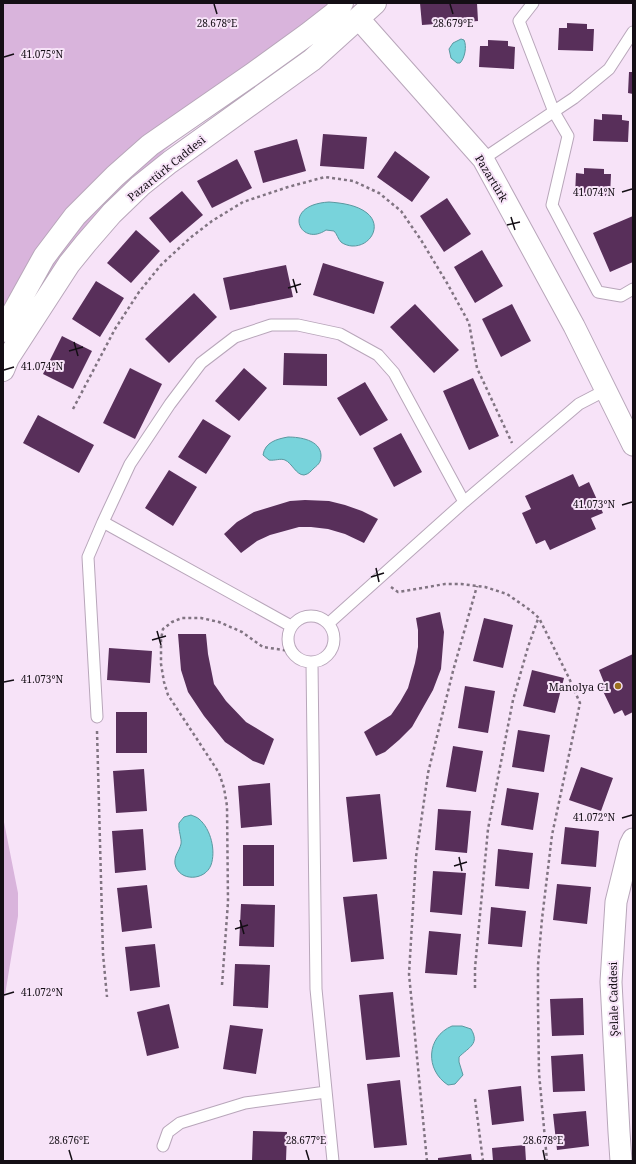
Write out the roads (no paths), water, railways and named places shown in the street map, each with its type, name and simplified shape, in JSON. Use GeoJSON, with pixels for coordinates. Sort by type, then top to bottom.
{"type":"FeatureCollection","features":[{"type":"Feature","properties":{"kind":"street"},"geometry":{"type":"LineString","coordinates":[[3,331],[44,257],[75,216],[116,176],[150,145],[308,34],[335,12],[342,3]]}},
{"type":"Feature","properties":{"kind":"street","name":"Pazartürk"},"geometry":{"type":"LineString","coordinates":[[362,8],[483,159],[574,326],[633,445]]}},
{"type":"Feature","properties":{"kind":"street","name":"Pazartürk Caddesi"},"geometry":{"type":"LineString","coordinates":[[3,370],[8,358],[69,264],[112,213],[140,186],[170,162],[312,60],[362,8]]}},
{"type":"Feature","properties":{"kind":"street","name":"Şelale Caddesi"},"geometry":{"type":"LineString","coordinates":[[621,1161],[625,1104],[611,982],[616,902],[633,838]]}},
{"type":"Feature","properties":{"kind":"lane"},"geometry":{"type":"LineString","coordinates":[[533,3],[519,21],[554,112],[568,136],[552,205],[598,292],[621,296],[633,289]]}},
{"type":"Feature","properties":{"kind":"lane"},"geometry":{"type":"LineString","coordinates":[[483,159],[574,98],[609,69],[633,32]]}},
{"type":"Feature","properties":{"kind":"lane"},"geometry":{"type":"LineString","coordinates":[[96,717],[88,557],[130,464],[170,404],[202,363],[235,337],[271,325],[298,325],[340,334],[378,355],[394,372],[464,502]]}},
{"type":"Feature","properties":{"kind":"lane"},"geometry":{"type":"LineString","coordinates":[[329,623],[464,502],[579,404],[606,390]]}},
{"type":"Feature","properties":{"kind":"lane"},"geometry":{"type":"LineString","coordinates":[[103,522],[291,626]]}},
{"type":"Feature","properties":{"kind":"lane"},"geometry":{"type":"LineString","coordinates":[[316,615],[329,623],[335,635],[333,648],[325,658],[312,663],[300,660],[290,651],[287,639],[291,626],[302,617],[316,615]]}},
{"type":"Feature","properties":{"kind":"lane"},"geometry":{"type":"LineString","coordinates":[[312,663],[316,989],[333,1161]]}},
{"type":"Feature","properties":{"kind":"lane"},"geometry":{"type":"LineString","coordinates":[[163,1146],[168,1132],[180,1123],[245,1103],[326,1092]]}},
{"type":"Feature","properties":{"kind":"water"},"geometry":{"type":"Polygon","coordinates":[[[461,39],[464,40],[465,43],[465,52],[462,61],[457,63],[451,58],[449,49],[453,43],[461,39]]]}},
{"type":"Feature","properties":{"kind":"water"},"geometry":{"type":"Polygon","coordinates":[[[329,202],[354,206],[367,213],[372,218],[374,224],[372,235],[369,239],[364,243],[351,246],[341,242],[334,231],[326,230],[317,234],[309,234],[303,230],[299,224],[300,217],[304,210],[314,205],[329,202]]]}},
{"type":"Feature","properties":{"kind":"water"},"geometry":{"type":"Polygon","coordinates":[[[288,437],[309,440],[320,450],[321,459],[319,463],[307,474],[304,475],[299,473],[285,460],[269,460],[263,455],[269,444],[276,440],[288,437]]]}},
{"type":"Feature","properties":{"kind":"water"},"geometry":{"type":"Polygon","coordinates":[[[191,815],[199,819],[207,828],[213,847],[211,865],[208,870],[203,874],[192,877],[181,874],[177,870],[175,864],[176,856],[181,844],[179,823],[184,817],[191,815]]]}},
{"type":"Feature","properties":{"kind":"water"},"geometry":{"type":"Polygon","coordinates":[[[452,1026],[462,1026],[471,1029],[474,1042],[470,1048],[459,1057],[463,1075],[455,1084],[448,1085],[435,1071],[432,1063],[432,1054],[433,1046],[437,1038],[443,1031],[452,1026]]]}},
{"type":"Feature","properties":{"kind":"place","name":"Manolya C1"},"geometry":{"type":"Point","coordinates":[618,686]}}]}
